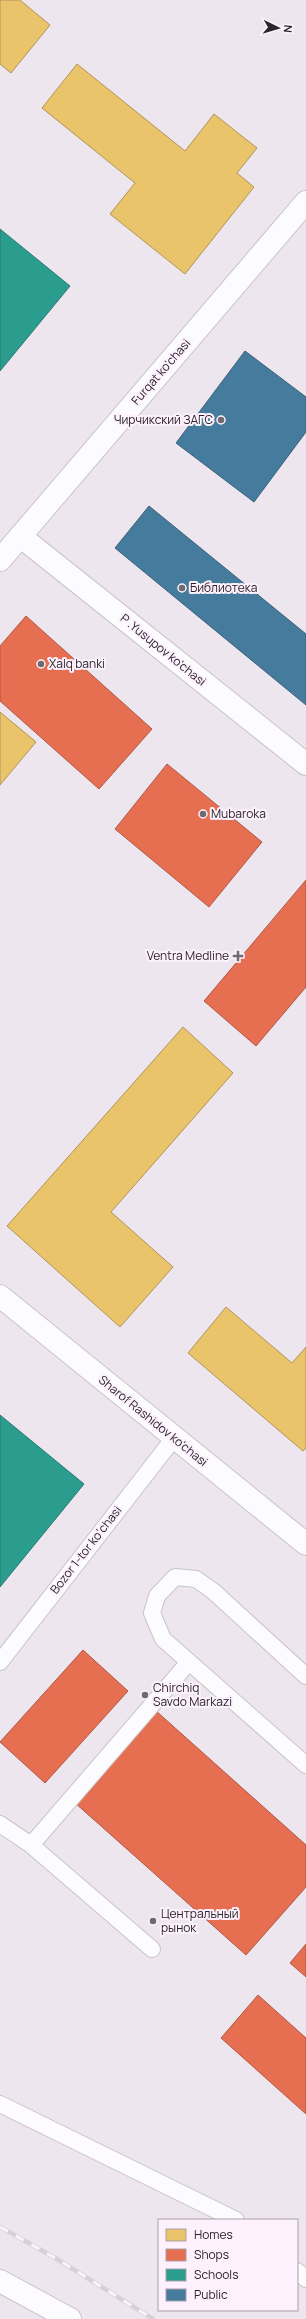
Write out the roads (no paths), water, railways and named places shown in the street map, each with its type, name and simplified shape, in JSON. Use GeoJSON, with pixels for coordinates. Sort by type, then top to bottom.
{"type":"FeatureCollection","features":[{"type":"Feature","properties":{"kind":"street","name":"Furqat ko'chasi"},"geometry":{"type":"LineString","coordinates":[[0,560],[306,202]]}},
{"type":"Feature","properties":{"kind":"street","name":"P .Yusupov ko'chasi"},"geometry":{"type":"LineString","coordinates":[[20,536],[306,764]]}},
{"type":"Feature","properties":{"kind":"street","name":"Sharof Rashidov ko'chasi"},"geometry":{"type":"LineString","coordinates":[[0,1296],[306,1544]]}},
{"type":"Feature","properties":{"kind":"street"},"geometry":{"type":"LineString","coordinates":[[0,2281],[70,2319]]}},
{"type":"Feature","properties":{"kind":"lane","name":"Bozor 1-tor ko‘chasi"},"geometry":{"type":"LineString","coordinates":[[0,1662],[174,1438]]}},
{"type":"Feature","properties":{"kind":"lane"},"geometry":{"type":"LineString","coordinates":[[306,1676],[213,1591],[196,1579],[175,1577],[157,1596],[152,1613],[163,1639],[306,1765]]}},
{"type":"Feature","properties":{"kind":"lane"},"geometry":{"type":"LineString","coordinates":[[31,1845],[189,1662]]}},
{"type":"Feature","properties":{"kind":"lane"},"geometry":{"type":"LineString","coordinates":[[0,1824],[31,1845],[152,1949]]}},
{"type":"Feature","properties":{"kind":"lane"},"geometry":{"type":"LineString","coordinates":[[0,2104],[234,2219]]}},
{"type":"Feature","properties":{"kind":"lane"},"geometry":{"type":"LineString","coordinates":[[298,2272],[306,2279]]}},
{"type":"Feature","properties":{"kind":"railway"},"geometry":{"type":"LineString","coordinates":[[0,2227],[57,2259],[153,2319]]}},
{"type":"Feature","properties":{"kind":"place","name":"Чирчикский ЗАГС"},"geometry":{"type":"Point","coordinates":[221,420]}},
{"type":"Feature","properties":{"kind":"place","name":"Библиотека"},"geometry":{"type":"Point","coordinates":[182,588]}},
{"type":"Feature","properties":{"kind":"place","name":"Xalq banki"},"geometry":{"type":"Point","coordinates":[41,664]}},
{"type":"Feature","properties":{"kind":"place","name":"Mubaroka"},"geometry":{"type":"Point","coordinates":[203,814]}},
{"type":"Feature","properties":{"kind":"place","name":"Ventra Medline"},"geometry":{"type":"Point","coordinates":[238,956]}},
{"type":"Feature","properties":{"kind":"place","name":"Chirchiq Savdo Markazi"},"geometry":{"type":"Point","coordinates":[145,1695]}},
{"type":"Feature","properties":{"kind":"place","name":"Центральный рынок"},"geometry":{"type":"Point","coordinates":[153,1921]}}]}
